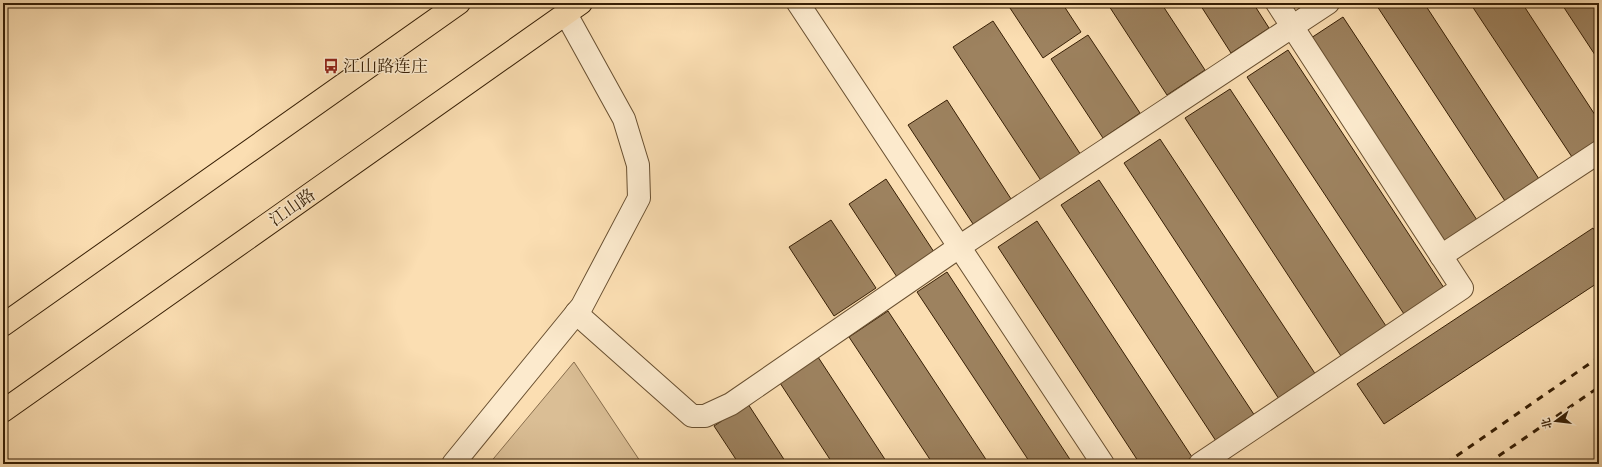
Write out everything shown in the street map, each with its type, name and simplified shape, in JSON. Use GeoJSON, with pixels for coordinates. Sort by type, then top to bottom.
{"type":"FeatureCollection","features":[{"type":"Feature","properties":{"kind":"main road"},"geometry":{"type":"LineString","coordinates":[[3,325],[459,3]]}},
{"type":"Feature","properties":{"kind":"main road","name":"江山路"},"geometry":{"type":"LineString","coordinates":[[3,411],[574,8]]}},
{"type":"Feature","properties":{"kind":"street"},"geometry":{"type":"LineString","coordinates":[[798,3],[1104,464]]}},
{"type":"Feature","properties":{"kind":"street"},"geometry":{"type":"LineString","coordinates":[[1200,464],[1462,288],[1277,3]]}},
{"type":"Feature","properties":{"kind":"street"},"geometry":{"type":"LineString","coordinates":[[576,313],[692,416],[705,416],[732,404],[959,247],[1328,3]]}},
{"type":"Feature","properties":{"kind":"street"},"geometry":{"type":"LineString","coordinates":[[453,464],[582,306],[639,198],[638,165],[624,119],[574,8]]}},
{"type":"Feature","properties":{"kind":"street"},"geometry":{"type":"LineString","coordinates":[[1441,256],[1599,152]]}},
{"type":"Feature","properties":{"kind":"shaded area"},"geometry":{"type":"Polygon","coordinates":[[[574,362],[642,464],[489,464],[574,362]]]}},
{"type":"Feature","properties":{"kind":"building"},"geometry":{"type":"Polygon","coordinates":[[[1012,3],[1062,3],[1081,32],[1043,58],[1008,5],[1012,3]]]}},
{"type":"Feature","properties":{"kind":"building"},"geometry":{"type":"Polygon","coordinates":[[[1107,3],[1161,3],[1205,70],[1167,95],[1107,3]]]}},
{"type":"Feature","properties":{"kind":"building"},"geometry":{"type":"Polygon","coordinates":[[[1199,3],[1253,3],[1269,28],[1231,53],[1199,3]]]}},
{"type":"Feature","properties":{"kind":"building"},"geometry":{"type":"Polygon","coordinates":[[[1298,3],[1310,3],[1301,9],[1298,3]]]}},
{"type":"Feature","properties":{"kind":"building"},"geometry":{"type":"Polygon","coordinates":[[[1375,3],[1424,3],[1539,179],[1505,201],[1375,3]]]}},
{"type":"Feature","properties":{"kind":"building"},"geometry":{"type":"Polygon","coordinates":[[[1470,3],[1522,3],[1599,121],[1599,139],[1572,157],[1470,3]]]}},
{"type":"Feature","properties":{"kind":"building"},"geometry":{"type":"Polygon","coordinates":[[[1561,3],[1599,3],[1599,61],[1561,3]]]}},
{"type":"Feature","properties":{"kind":"building"},"geometry":{"type":"Polygon","coordinates":[[[1343,17],[1477,220],[1445,241],[1311,38],[1343,17]]]}},
{"type":"Feature","properties":{"kind":"building"},"geometry":{"type":"Polygon","coordinates":[[[993,21],[1081,155],[1042,182],[953,47],[993,21]]]}},
{"type":"Feature","properties":{"kind":"building"},"geometry":{"type":"Polygon","coordinates":[[[1088,35],[1140,113],[1103,138],[1051,59],[1088,35]]]}},
{"type":"Feature","properties":{"kind":"building"},"geometry":{"type":"Polygon","coordinates":[[[1288,50],[1444,288],[1404,314],[1247,77],[1288,50]]]}},
{"type":"Feature","properties":{"kind":"building"},"geometry":{"type":"Polygon","coordinates":[[[1230,89],[1386,326],[1341,356],[1185,118],[1230,89]]]}},
{"type":"Feature","properties":{"kind":"building"},"geometry":{"type":"Polygon","coordinates":[[[947,100],[1013,202],[975,227],[908,125],[947,100]]]}},
{"type":"Feature","properties":{"kind":"building"},"geometry":{"type":"Polygon","coordinates":[[[1160,139],[1316,375],[1279,399],[1124,163],[1160,139]]]}},
{"type":"Feature","properties":{"kind":"building"},"geometry":{"type":"Polygon","coordinates":[[[886,179],[934,252],[897,277],[849,204],[886,179]]]}},
{"type":"Feature","properties":{"kind":"building"},"geometry":{"type":"Polygon","coordinates":[[[1099,180],[1255,416],[1216,441],[1061,205],[1099,180]]]}},
{"type":"Feature","properties":{"kind":"building"},"geometry":{"type":"Polygon","coordinates":[[[831,220],[876,288],[834,316],[789,247],[831,220]]]}},
{"type":"Feature","properties":{"kind":"building"},"geometry":{"type":"Polygon","coordinates":[[[1037,221],[1192,457],[1182,464],[1140,464],[998,247],[1037,221]]]}},
{"type":"Feature","properties":{"kind":"building"},"geometry":{"type":"Polygon","coordinates":[[[1593,228],[1599,237],[1599,282],[1384,424],[1357,384],[1593,228]]]}},
{"type":"Feature","properties":{"kind":"building"},"geometry":{"type":"Polygon","coordinates":[[[947,272],[1073,464],[1031,464],[917,292],[947,272]]]}},
{"type":"Feature","properties":{"kind":"building"},"geometry":{"type":"Polygon","coordinates":[[[888,311],[989,464],[933,464],[849,337],[888,311]]]}},
{"type":"Feature","properties":{"kind":"building"},"geometry":{"type":"Polygon","coordinates":[[[818,357],[888,464],[833,464],[780,383],[818,357]]]}},
{"type":"Feature","properties":{"kind":"building"},"geometry":{"type":"Polygon","coordinates":[[[748,404],[787,464],[739,464],[714,426],[748,404]]]}},
{"type":"Feature","properties":{"kind":"railway"},"geometry":{"type":"LineString","coordinates":[[1445,464],[1599,357]]}},
{"type":"Feature","properties":{"kind":"railway"},"geometry":{"type":"LineString","coordinates":[[1487,464],[1599,387]]}},
{"type":"Feature","properties":{"kind":"place","name":"江山路连庄"},"geometry":{"type":"Point","coordinates":[331,66]}}]}
